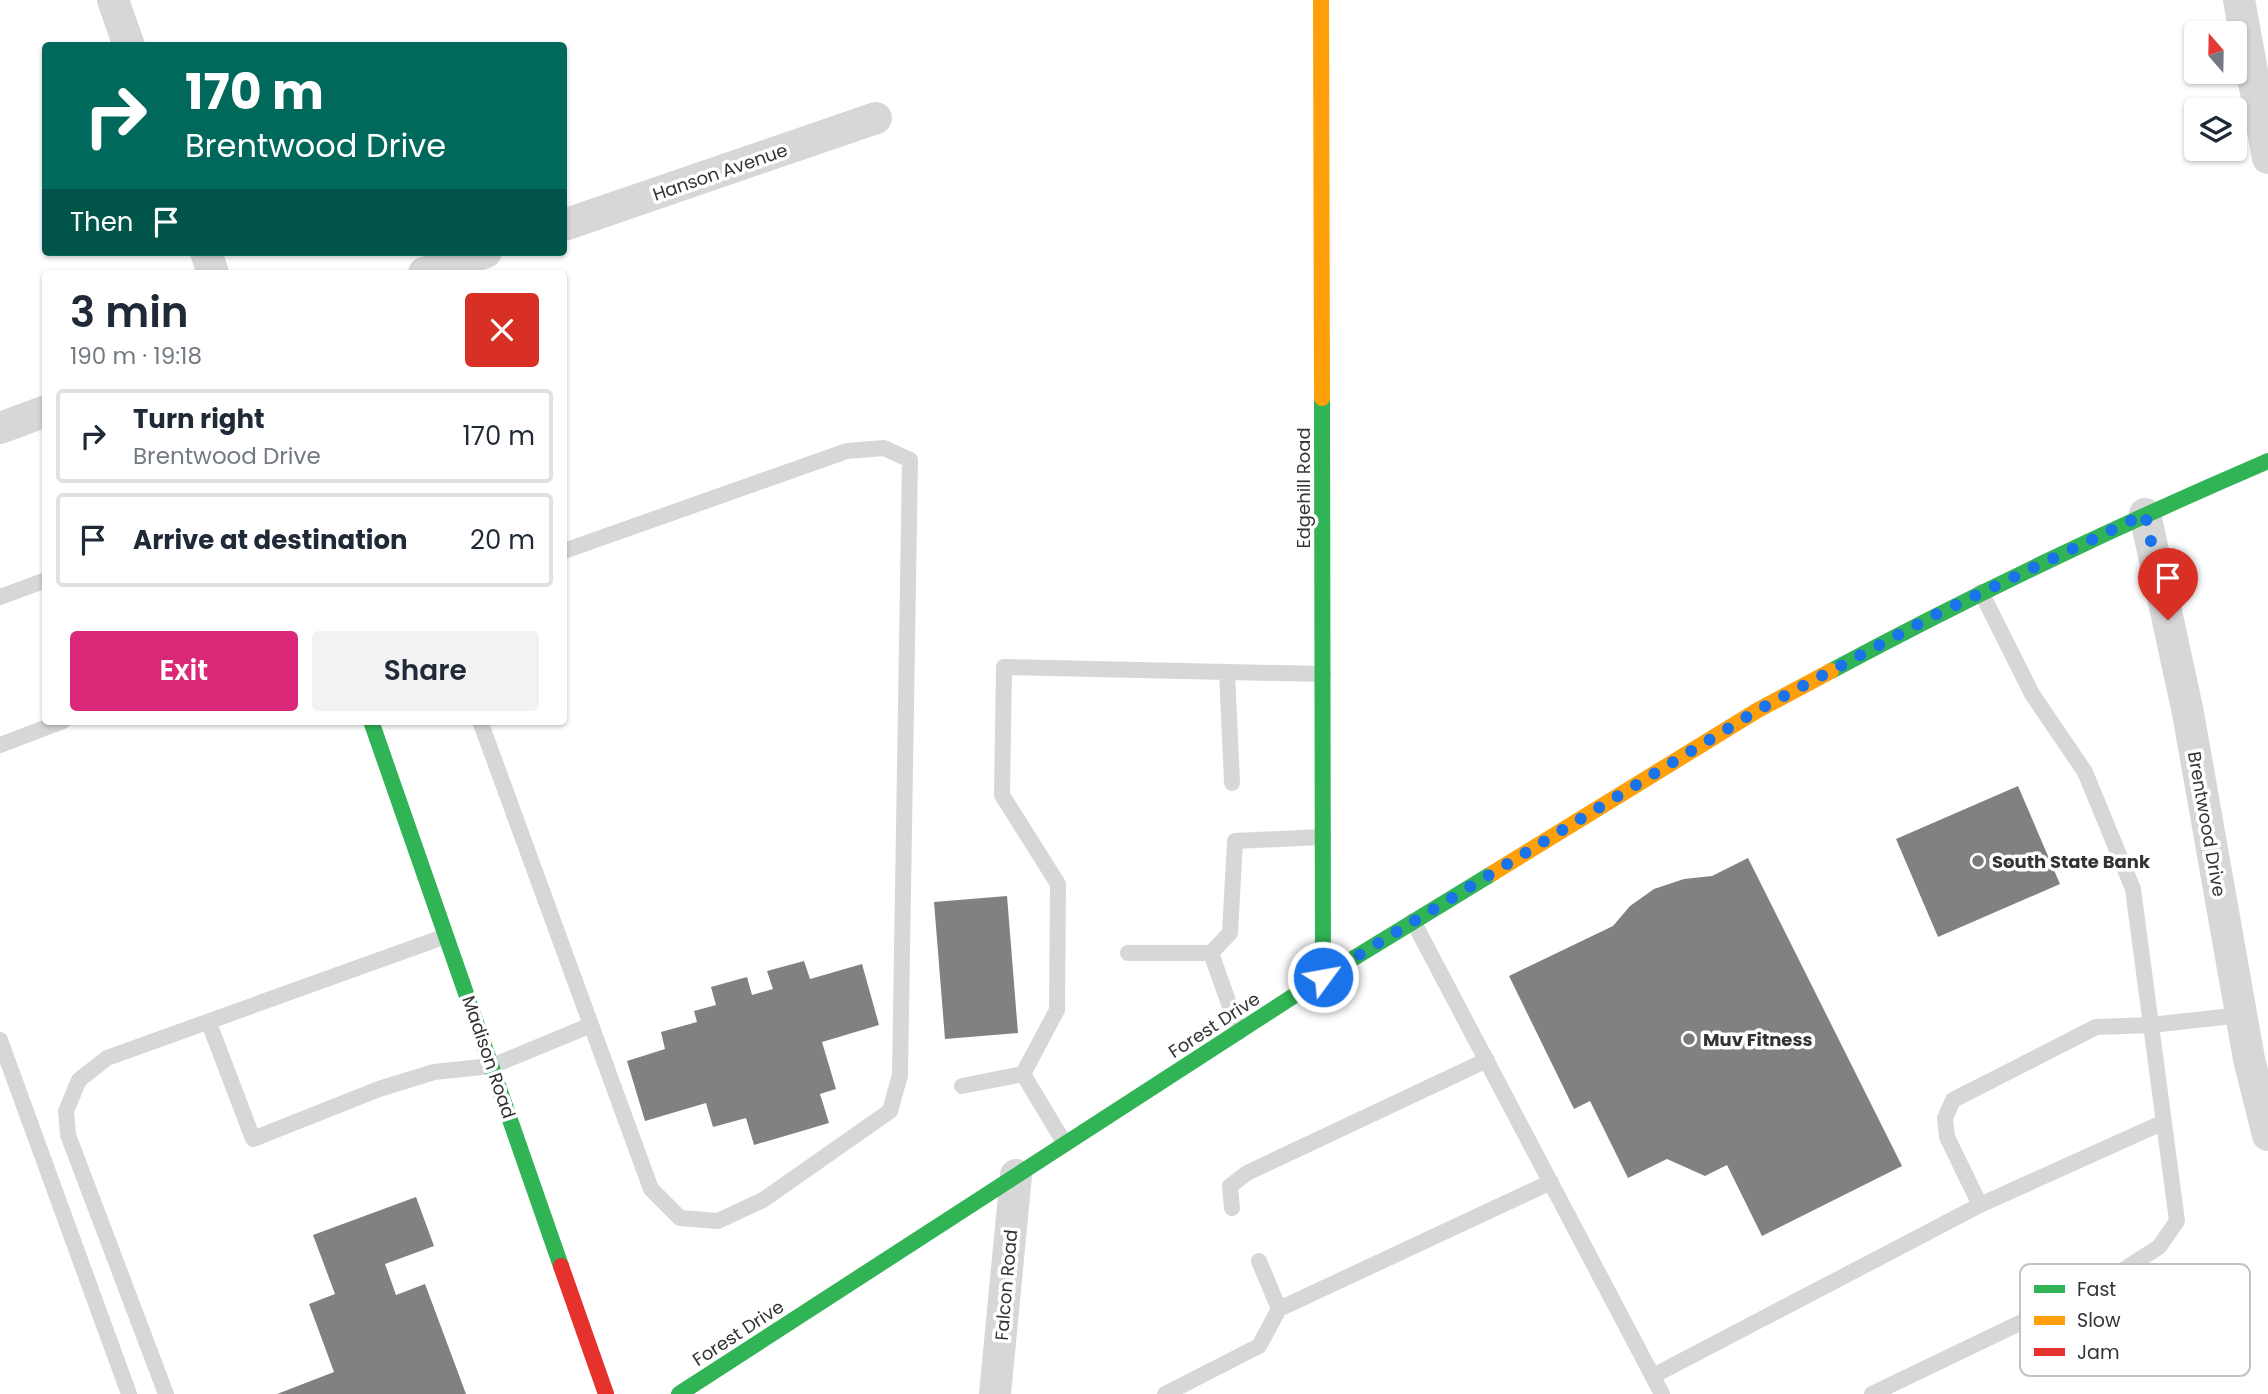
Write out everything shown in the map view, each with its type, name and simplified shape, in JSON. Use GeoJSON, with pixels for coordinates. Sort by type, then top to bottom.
{"type":"FeatureCollection","features":[{"type":"Feature","properties":{"kind":"main road","name":"Edgehill Road"},"geometry":{"type":"LineString","coordinates":[[1321,0],[1323,977]]}},
{"type":"Feature","properties":{"kind":"main road","name":"Forest Drive"},"geometry":{"type":"LineString","coordinates":[[679,1394],[1323,977],[1758,710],[1981,592],[2145,514],[2268,461]]}},
{"type":"Feature","properties":{"kind":"main road","name":"Madison Road"},"geometry":{"type":"LineString","coordinates":[[372,725],[606,1394]]}},
{"type":"Feature","properties":{"kind":"street"},"geometry":{"type":"LineString","coordinates":[[113,0],[128,42]]}},
{"type":"Feature","properties":{"kind":"street"},"geometry":{"type":"LineString","coordinates":[[2239,0],[2268,158]]}},
{"type":"Feature","properties":{"kind":"street","name":"Hanson Avenue"},"geometry":{"type":"LineString","coordinates":[[567,224],[876,118]]}},
{"type":"Feature","properties":{"kind":"street"},"geometry":{"type":"LineString","coordinates":[[433,270],[474,256]]}},
{"type":"Feature","properties":{"kind":"street"},"geometry":{"type":"LineString","coordinates":[[0,428],[42,412]]}},
{"type":"Feature","properties":{"kind":"street","name":"Brentwood Drive"},"geometry":{"type":"LineString","coordinates":[[2145,514],[2188,713],[2249,1059],[2268,1135]]}},
{"type":"Feature","properties":{"kind":"street","name":"Falcon Road"},"geometry":{"type":"LineString","coordinates":[[995,1394],[1016,1175]]}},
{"type":"Feature","properties":{"kind":"lane"},"geometry":{"type":"LineString","coordinates":[[481,725],[651,1189],[680,1218],[718,1220],[763,1199],[890,1111],[901,1075],[910,460],[884,448],[847,451],[567,550]]}},
{"type":"Feature","properties":{"kind":"lane"},"geometry":{"type":"LineString","coordinates":[[0,597],[42,581]]}},
{"type":"Feature","properties":{"kind":"lane"},"geometry":{"type":"LineString","coordinates":[[1981,592],[2032,694],[2085,772],[2133,889],[2177,1221],[2159,1247],[2132,1264]]}},
{"type":"Feature","properties":{"kind":"lane"},"geometry":{"type":"LineString","coordinates":[[1023,1074],[1057,1010],[1058,884],[1002,795],[1004,667],[1322,674]]}},
{"type":"Feature","properties":{"kind":"lane"},"geometry":{"type":"LineString","coordinates":[[1227,672],[1232,783]]}},
{"type":"Feature","properties":{"kind":"lane"},"geometry":{"type":"LineString","coordinates":[[0,745],[52,725]]}},
{"type":"Feature","properties":{"kind":"lane"},"geometry":{"type":"LineString","coordinates":[[1128,953],[1212,953],[1230,933],[1235,841],[1322,836]]}},
{"type":"Feature","properties":{"kind":"lane"},"geometry":{"type":"LineString","coordinates":[[1413,921],[1662,1394]]}},
{"type":"Feature","properties":{"kind":"lane"},"geometry":{"type":"LineString","coordinates":[[166,1394],[68,1135],[66,1111],[79,1080],[107,1058],[446,936]]}},
{"type":"Feature","properties":{"kind":"lane"},"geometry":{"type":"LineString","coordinates":[[1212,953],[1239,1032]]}},
{"type":"Feature","properties":{"kind":"lane"},"geometry":{"type":"LineString","coordinates":[[1980,1205],[1947,1137],[1945,1118],[1953,1100],[2096,1027],[2151,1025],[2241,1015]]}},
{"type":"Feature","properties":{"kind":"lane"},"geometry":{"type":"LineString","coordinates":[[209,1023],[253,1139],[379,1089],[434,1072],[492,1066],[591,1024]]}},
{"type":"Feature","properties":{"kind":"lane"},"geometry":{"type":"LineString","coordinates":[[0,1040],[129,1394]]}},
{"type":"Feature","properties":{"kind":"lane"},"geometry":{"type":"LineString","coordinates":[[1232,1208],[1230,1186],[1247,1173],[1487,1060]]}},
{"type":"Feature","properties":{"kind":"lane"},"geometry":{"type":"LineString","coordinates":[[962,1086],[1023,1074]]}},
{"type":"Feature","properties":{"kind":"lane"},"geometry":{"type":"LineString","coordinates":[[1023,1074],[1065,1144]]}},
{"type":"Feature","properties":{"kind":"lane"},"geometry":{"type":"LineString","coordinates":[[1653,1376],[1980,1205],[2164,1122]]}},
{"type":"Feature","properties":{"kind":"lane"},"geometry":{"type":"LineString","coordinates":[[1165,1394],[1259,1346],[1279,1309],[1551,1182]]}},
{"type":"Feature","properties":{"kind":"lane"},"geometry":{"type":"LineString","coordinates":[[1259,1261],[1279,1309]]}},
{"type":"Feature","properties":{"kind":"lane"},"geometry":{"type":"LineString","coordinates":[[1872,1394],[2020,1323]]}},
{"type":"Feature","properties":{"kind":"building","name":"South State Bank"},"geometry":{"type":"Polygon","coordinates":[[[2018,786],[2060,884],[1938,937],[1896,839],[2018,786]]]}},
{"type":"Feature","properties":{"kind":"building","name":"Muv Fitness"},"geometry":{"type":"Polygon","coordinates":[[[1748,858],[1902,1166],[1762,1236],[1727,1165],[1705,1176],[1667,1159],[1628,1178],[1590,1101],[1574,1109],[1509,976],[1613,926],[1630,906],[1654,889],[1684,879],[1712,876],[1748,858]]]}},
{"type":"Feature","properties":{"kind":"building"},"geometry":{"type":"Polygon","coordinates":[[[1007,896],[1018,1033],[945,1039],[934,902],[1007,896]]]}},
{"type":"Feature","properties":{"kind":"building"},"geometry":{"type":"Polygon","coordinates":[[[804,961],[810,979],[862,964],[879,1025],[822,1042],[836,1089],[820,1094],[829,1123],[754,1145],[746,1118],[713,1127],[706,1103],[645,1121],[627,1061],[665,1049],[661,1032],[697,1022],[694,1011],[716,1005],[711,987],[747,977],[752,995],[773,989],[767,971],[804,961]]]}},
{"type":"Feature","properties":{"kind":"building"},"geometry":{"type":"Polygon","coordinates":[[[416,1197],[434,1246],[385,1264],[396,1295],[425,1284],[466,1394],[277,1394],[334,1372],[309,1304],[335,1294],[313,1235],[416,1197]]]}},
{"type":"Feature","properties":{"kind":"traffic: fast"},"geometry":{"type":"LineString","coordinates":[[1322,398],[1323,977]]}},
{"type":"Feature","properties":{"kind":"traffic: fast"},"geometry":{"type":"LineString","coordinates":[[1831,671],[2047,561],[2268,461]]}},
{"type":"Feature","properties":{"kind":"traffic: fast"},"geometry":{"type":"LineString","coordinates":[[372,725],[561,1266]]}},
{"type":"Feature","properties":{"kind":"traffic: fast"},"geometry":{"type":"LineString","coordinates":[[679,1394],[1323,977],[1493,873]]}},
{"type":"Feature","properties":{"kind":"traffic: slow"},"geometry":{"type":"LineString","coordinates":[[1321,0],[1322,398]]}},
{"type":"Feature","properties":{"kind":"traffic: slow"},"geometry":{"type":"LineString","coordinates":[[1493,873],[1758,710],[1831,671]]}},
{"type":"Feature","properties":{"kind":"traffic: jam"},"geometry":{"type":"LineString","coordinates":[[561,1266],[606,1394]]}},
{"type":"Feature","properties":{"kind":"place","name":"South State Bank"},"geometry":{"type":"Point","coordinates":[1978,861]}},
{"type":"Feature","properties":{"kind":"place","name":"Muv Fitness"},"geometry":{"type":"Point","coordinates":[1689,1039]}},
{"type":"Feature","properties":{"kind":"route"},"geometry":{"type":"LineString","coordinates":[[1323,977],[1758,710],[1937,614],[2145,514],[2168,620]]}}]}
